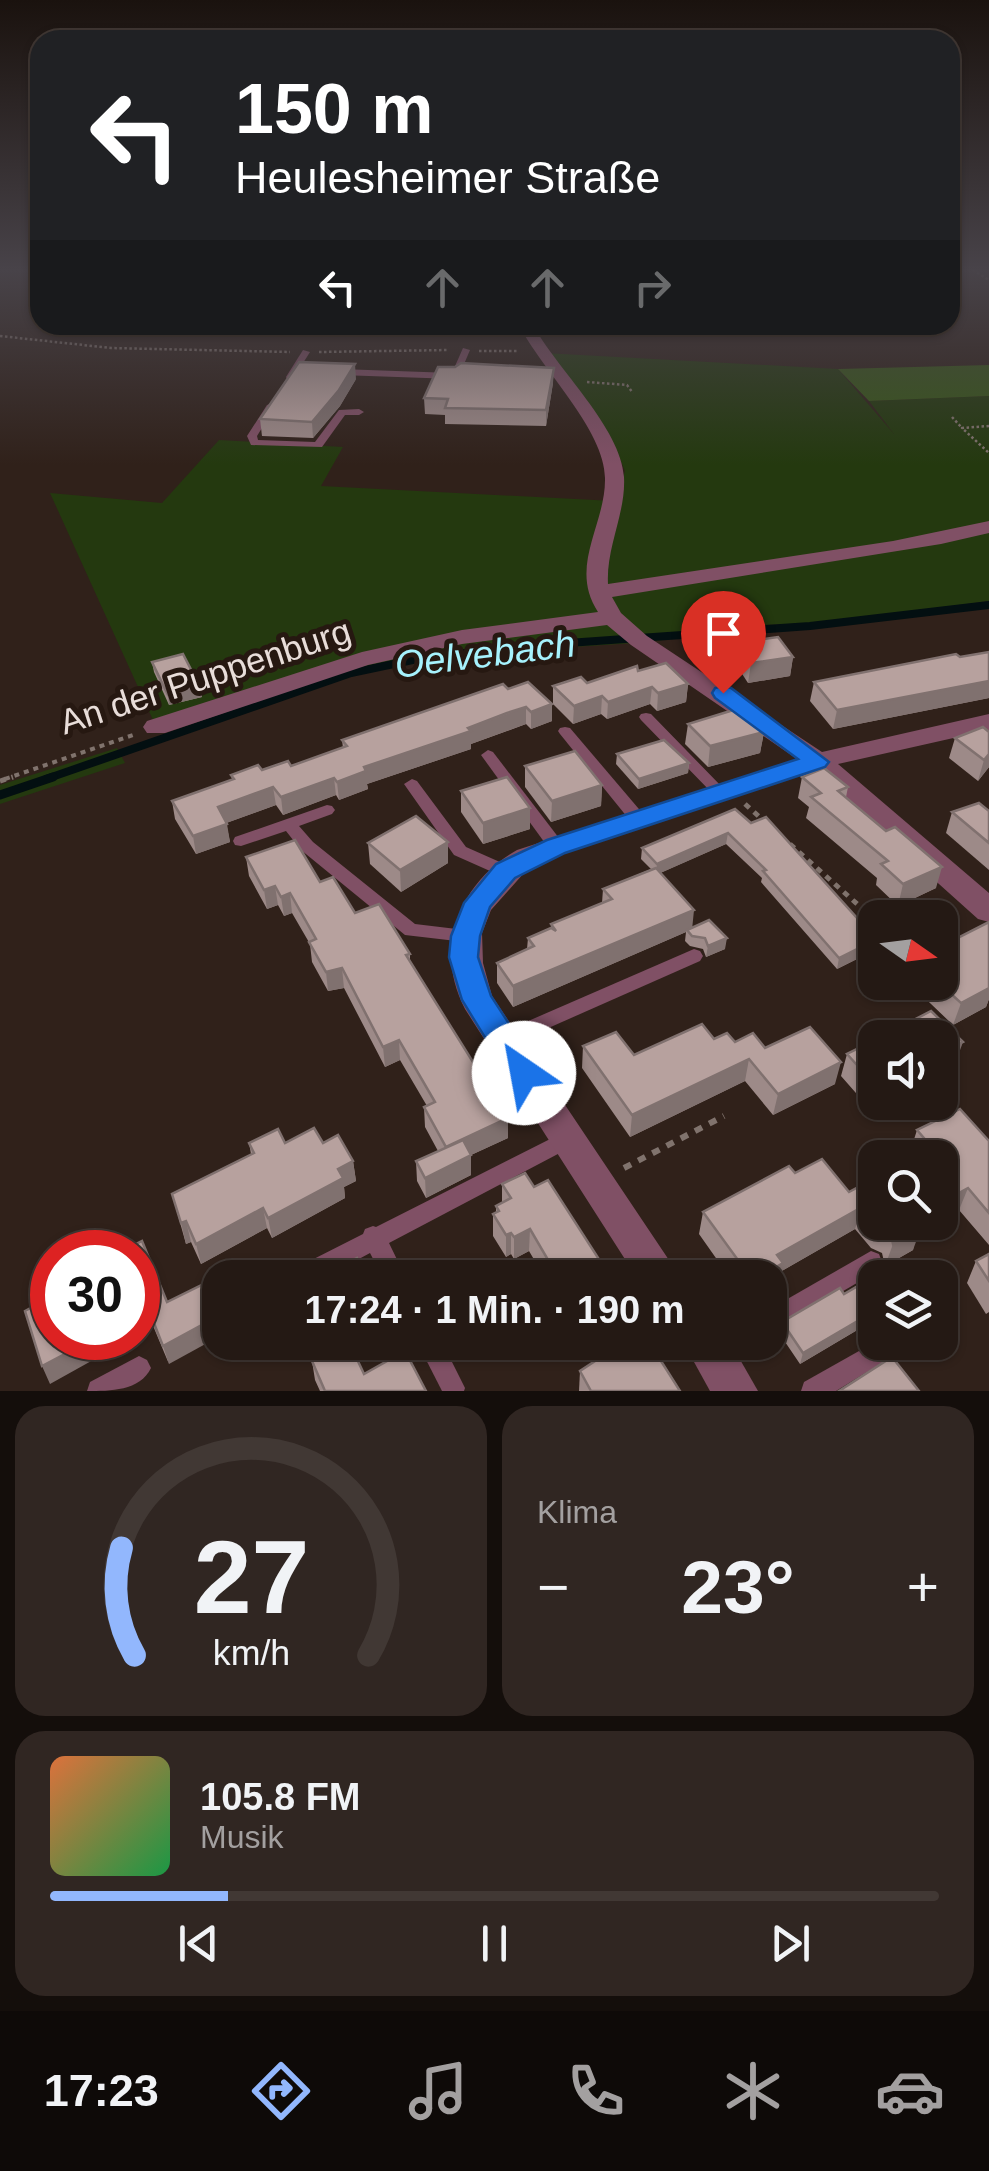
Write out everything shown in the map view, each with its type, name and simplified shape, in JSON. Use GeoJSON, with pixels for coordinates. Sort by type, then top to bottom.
{"type":"FeatureCollection","features":[{"type":"Feature","properties":{"kind":"street"},"geometry":{"type":"LineString","coordinates":[[530,335],[536,351],[608,447],[615,479],[598,543],[601,592],[630,632],[817,762],[989,911]]}},
{"type":"Feature","properties":{"kind":"street"},"geometry":{"type":"LineString","coordinates":[[601,592],[702,572],[868,554],[989,528]]}},
{"type":"Feature","properties":{"kind":"street","name":"An der Puppenburg"},"geometry":{"type":"LineString","coordinates":[[156,727],[362,659],[462,638],[630,632]]}},
{"type":"Feature","properties":{"kind":"street"},"geometry":{"type":"LineString","coordinates":[[648,1260],[477,1000],[464,957],[465,936],[478,903],[506,871],[556,846],[723,789],[817,762],[989,722]]}},
{"type":"Feature","properties":{"kind":"lane"},"geometry":{"type":"LineString","coordinates":[[334,372],[455,376],[466,350]]}},
{"type":"Feature","properties":{"kind":"lane"},"geometry":{"type":"LineString","coordinates":[[284,386],[306,352]]}},
{"type":"Feature","properties":{"kind":"lane"},"geometry":{"type":"LineString","coordinates":[[294,370],[314,371]]}},
{"type":"Feature","properties":{"kind":"lane"},"geometry":{"type":"LineString","coordinates":[[273,403],[252,436],[254,442],[318,445],[342,412],[358,412]]}},
{"type":"Feature","properties":{"kind":"lane"},"geometry":{"type":"LineString","coordinates":[[646,717],[723,789]]}},
{"type":"Feature","properties":{"kind":"lane"},"geometry":{"type":"LineString","coordinates":[[564,732],[638,819]]}},
{"type":"Feature","properties":{"kind":"lane"},"geometry":{"type":"LineString","coordinates":[[488,755],[556,846]]}},
{"type":"Feature","properties":{"kind":"lane"},"geometry":{"type":"LineString","coordinates":[[412,784],[460,851],[506,871]]}},
{"type":"Feature","properties":{"kind":"lane"},"geometry":{"type":"LineString","coordinates":[[241,841],[327,810]]}},
{"type":"Feature","properties":{"kind":"lane"},"geometry":{"type":"LineString","coordinates":[[289,824],[307,846],[412,930],[465,936]]}},
{"type":"Feature","properties":{"kind":"lane"},"geometry":{"type":"LineString","coordinates":[[502,1040],[694,956]]}},
{"type":"Feature","properties":{"kind":"lane"},"geometry":{"type":"LineString","coordinates":[[331,1260],[569,1139]]}},
{"type":"Feature","properties":{"kind":"lane"},"geometry":{"type":"LineString","coordinates":[[373,1236],[385,1260]]}},
{"type":"Feature","properties":{"kind":"lane"},"geometry":{"type":"LineString","coordinates":[[787,1312],[858,1270]]}},
{"type":"Feature","properties":{"kind":"lane"},"geometry":{"type":"LineString","coordinates":[[438,1360],[453,1388]]}},
{"type":"Feature","properties":{"kind":"lane"},"geometry":{"type":"LineString","coordinates":[[813,1391],[865,1360]]}},
{"type":"Feature","properties":{"kind":"lane"},"geometry":{"type":"LineString","coordinates":[[99,1391],[139,1368]]}},
{"type":"Feature","properties":{"kind":"path"},"geometry":{"type":"LineString","coordinates":[[0,336],[160,351],[536,351]]}},
{"type":"Feature","properties":{"kind":"path"},"geometry":{"type":"LineString","coordinates":[[558,380],[622,384],[633,393]]}},
{"type":"Feature","properties":{"kind":"path"},"geometry":{"type":"LineString","coordinates":[[952,417],[989,453]]}},
{"type":"Feature","properties":{"kind":"path"},"geometry":{"type":"LineString","coordinates":[[962,428],[989,426]]}},
{"type":"Feature","properties":{"kind":"path","name":"An der Puppenburg"},"geometry":{"type":"LineString","coordinates":[[0,781],[156,727]]}},
{"type":"Feature","properties":{"kind":"path"},"geometry":{"type":"LineString","coordinates":[[723,789],[771,828]]}},
{"type":"Feature","properties":{"kind":"path"},"geometry":{"type":"LineString","coordinates":[[786,841],[858,905]]}},
{"type":"Feature","properties":{"kind":"path"},"geometry":{"type":"LineString","coordinates":[[597,1182],[724,1116]]}},
{"type":"Feature","properties":{"kind":"green space"},"geometry":{"type":"Polygon","coordinates":[[[544,353],[838,369],[894,434],[869,401],[989,396],[989,601],[822,623],[762,625],[650,642],[465,654],[313,683],[158,731],[50,493],[162,503],[219,440],[343,447],[321,486],[614,501],[625,471],[614,445],[544,353]]]}},
{"type":"Feature","properties":{"kind":"green space"},"geometry":{"type":"Polygon","coordinates":[[[989,365],[989,396],[869,401],[838,369],[989,365]]]}},
{"type":"Feature","properties":{"kind":"green space"},"geometry":{"type":"Polygon","coordinates":[[[117,748],[125,763],[0,804],[0,785],[117,748]]]}},
{"type":"Feature","properties":{"kind":"building"},"geometry":{"type":"Polygon","coordinates":[[[299,362],[355,364],[312,422],[260,419],[299,362]]]}},
{"type":"Feature","properties":{"kind":"building"},"geometry":{"type":"Polygon","coordinates":[[[461,363],[554,368],[546,410],[445,408],[448,399],[424,398],[438,367],[461,363]]]}},
{"type":"Feature","properties":{"kind":"building"},"geometry":{"type":"Polygon","coordinates":[[[778,637],[793,657],[751,663],[737,643],[778,637]]]}},
{"type":"Feature","properties":{"kind":"building"},"geometry":{"type":"Polygon","coordinates":[[[989,652],[989,681],[837,710],[814,682],[956,654],[960,657],[989,652]]]}},
{"type":"Feature","properties":{"kind":"building"},"geometry":{"type":"Polygon","coordinates":[[[183,654],[200,687],[168,695],[152,662],[183,654]]]}},
{"type":"Feature","properties":{"kind":"building"},"geometry":{"type":"Polygon","coordinates":[[[666,663],[688,684],[658,693],[652,687],[608,702],[602,696],[574,706],[553,686],[581,677],[587,683],[637,666],[638,671],[666,663]]]}},
{"type":"Feature","properties":{"kind":"building"},"geometry":{"type":"Polygon","coordinates":[[[528,682],[552,704],[531,712],[526,707],[507,713],[468,728],[471,731],[364,767],[366,771],[337,782],[334,778],[281,797],[273,787],[218,807],[227,824],[193,836],[172,801],[234,779],[231,775],[258,765],[262,770],[288,761],[291,766],[347,746],[342,740],[503,684],[508,689],[528,682]]]}},
{"type":"Feature","properties":{"kind":"building"},"geometry":{"type":"Polygon","coordinates":[[[740,708],[764,732],[710,746],[688,724],[740,708]]]}},
{"type":"Feature","properties":{"kind":"building"},"geometry":{"type":"Polygon","coordinates":[[[983,727],[989,732],[989,754],[984,760],[955,738],[983,727]]]}},
{"type":"Feature","properties":{"kind":"building"},"geometry":{"type":"Polygon","coordinates":[[[664,740],[689,763],[639,779],[617,754],[664,740]]]}},
{"type":"Feature","properties":{"kind":"building"},"geometry":{"type":"Polygon","coordinates":[[[575,751],[602,785],[552,801],[525,766],[575,751]]]}},
{"type":"Feature","properties":{"kind":"building"},"geometry":{"type":"Polygon","coordinates":[[[824,768],[848,787],[838,791],[886,831],[895,827],[942,867],[903,884],[881,864],[888,861],[811,797],[821,793],[802,777],[824,768]]]}},
{"type":"Feature","properties":{"kind":"building"},"geometry":{"type":"Polygon","coordinates":[[[507,777],[530,808],[483,823],[461,791],[507,777]]]}},
{"type":"Feature","properties":{"kind":"building"},"geometry":{"type":"Polygon","coordinates":[[[979,803],[989,811],[989,843],[952,812],[979,803]]]}},
{"type":"Feature","properties":{"kind":"building"},"geometry":{"type":"Polygon","coordinates":[[[735,809],[751,823],[766,817],[858,919],[858,948],[839,958],[763,871],[766,870],[728,833],[657,864],[642,848],[735,809]]]}},
{"type":"Feature","properties":{"kind":"building"},"geometry":{"type":"Polygon","coordinates":[[[416,816],[448,842],[400,870],[368,843],[416,816]]]}},
{"type":"Feature","properties":{"kind":"building"},"geometry":{"type":"Polygon","coordinates":[[[295,840],[320,882],[333,877],[355,913],[379,904],[410,954],[406,955],[508,1118],[446,1147],[424,1107],[435,1102],[399,1040],[383,1047],[342,968],[326,972],[309,942],[316,939],[290,893],[281,897],[275,886],[264,890],[246,857],[295,840]]]}},
{"type":"Feature","properties":{"kind":"building"},"geometry":{"type":"Polygon","coordinates":[[[656,868],[694,910],[513,986],[497,963],[534,946],[528,938],[551,928],[556,931],[551,924],[612,899],[603,889],[656,868]]]}},
{"type":"Feature","properties":{"kind":"building"},"geometry":{"type":"Polygon","coordinates":[[[709,920],[727,938],[708,946],[705,938],[692,936],[687,930],[709,920]]]}},
{"type":"Feature","properties":{"kind":"building"},"geometry":{"type":"Polygon","coordinates":[[[989,922],[989,988],[961,1003],[958,1000],[958,938],[989,922]]]}},
{"type":"Feature","properties":{"kind":"building"},"geometry":{"type":"Polygon","coordinates":[[[931,1011],[940,1020],[914,1020],[931,1011]]]}},
{"type":"Feature","properties":{"kind":"building"},"geometry":{"type":"Polygon","coordinates":[[[702,1024],[714,1039],[727,1033],[735,1042],[753,1033],[765,1048],[810,1027],[841,1062],[778,1094],[749,1059],[632,1115],[583,1046],[616,1032],[634,1055],[702,1024]]]}},
{"type":"Feature","properties":{"kind":"building"},"geometry":{"type":"Polygon","coordinates":[[[858,1048],[858,1066],[847,1054],[858,1048]]]}},
{"type":"Feature","properties":{"kind":"building"},"geometry":{"type":"Polygon","coordinates":[[[958,1110],[989,1141],[989,1213],[968,1188],[958,1193],[958,1140],[926,1140],[917,1130],[937,1120],[958,1120],[958,1110]]]}},
{"type":"Feature","properties":{"kind":"building"},"geometry":{"type":"Polygon","coordinates":[[[314,1128],[323,1143],[338,1135],[353,1161],[338,1169],[343,1178],[268,1218],[263,1208],[196,1244],[186,1221],[181,1223],[172,1194],[254,1153],[249,1143],[278,1129],[285,1143],[314,1128]]]}},
{"type":"Feature","properties":{"kind":"building"},"geometry":{"type":"Polygon","coordinates":[[[463,1140],[471,1155],[425,1178],[416,1161],[463,1140]]]}},
{"type":"Feature","properties":{"kind":"building"},"geometry":{"type":"Polygon","coordinates":[[[822,1159],[849,1192],[858,1187],[858,1209],[777,1255],[781,1260],[738,1260],[703,1212],[789,1166],[795,1173],[822,1159]]]}},
{"type":"Feature","properties":{"kind":"building"},"geometry":{"type":"Polygon","coordinates":[[[525,1173],[534,1187],[548,1180],[599,1260],[548,1260],[530,1229],[514,1237],[511,1233],[506,1235],[493,1214],[499,1211],[496,1206],[511,1198],[502,1184],[525,1173]]]}},
{"type":"Feature","properties":{"kind":"building"},"geometry":{"type":"Polygon","coordinates":[[[989,1254],[989,1281],[976,1261],[989,1254]]]}},
{"type":"Feature","properties":{"kind":"building"},"geometry":{"type":"Polygon","coordinates":[[[160,1285],[167,1302],[202,1285],[202,1325],[163,1346],[160,1285]]]}},
{"type":"Feature","properties":{"kind":"building"},"geometry":{"type":"Polygon","coordinates":[[[858,1286],[858,1321],[803,1353],[787,1329],[787,1319],[840,1288],[844,1294],[858,1286]]]}},
{"type":"Feature","properties":{"kind":"building"},"geometry":{"type":"Polygon","coordinates":[[[357,1360],[364,1374],[389,1360],[410,1360],[426,1391],[325,1391],[312,1361],[357,1360]]]}},
{"type":"Feature","properties":{"kind":"building"},"geometry":{"type":"Polygon","coordinates":[[[597,1360],[660,1360],[680,1391],[591,1391],[580,1371],[597,1360]]]}},
{"type":"Feature","properties":{"kind":"building"},"geometry":{"type":"Polygon","coordinates":[[[887,1360],[894,1360],[919,1391],[839,1391],[887,1360]]]}},
{"type":"Feature","properties":{"kind":"waterway","name":"Oelvebach"},"geometry":{"type":"LineString","coordinates":[[46,779],[351,673],[422,658],[525,646],[810,626],[989,605]]}},
{"type":"Feature","properties":{"kind":"waterway","name":"Oelvebach"},"geometry":{"type":"LineString","coordinates":[[0,795],[53,777]]}},
{"type":"Feature","properties":{"kind":"route"},"geometry":{"type":"LineString","coordinates":[[524,1073],[477,1000],[464,957],[465,936],[478,903],[506,871],[556,846],[798,764],[817,762],[723,693]]}}]}
